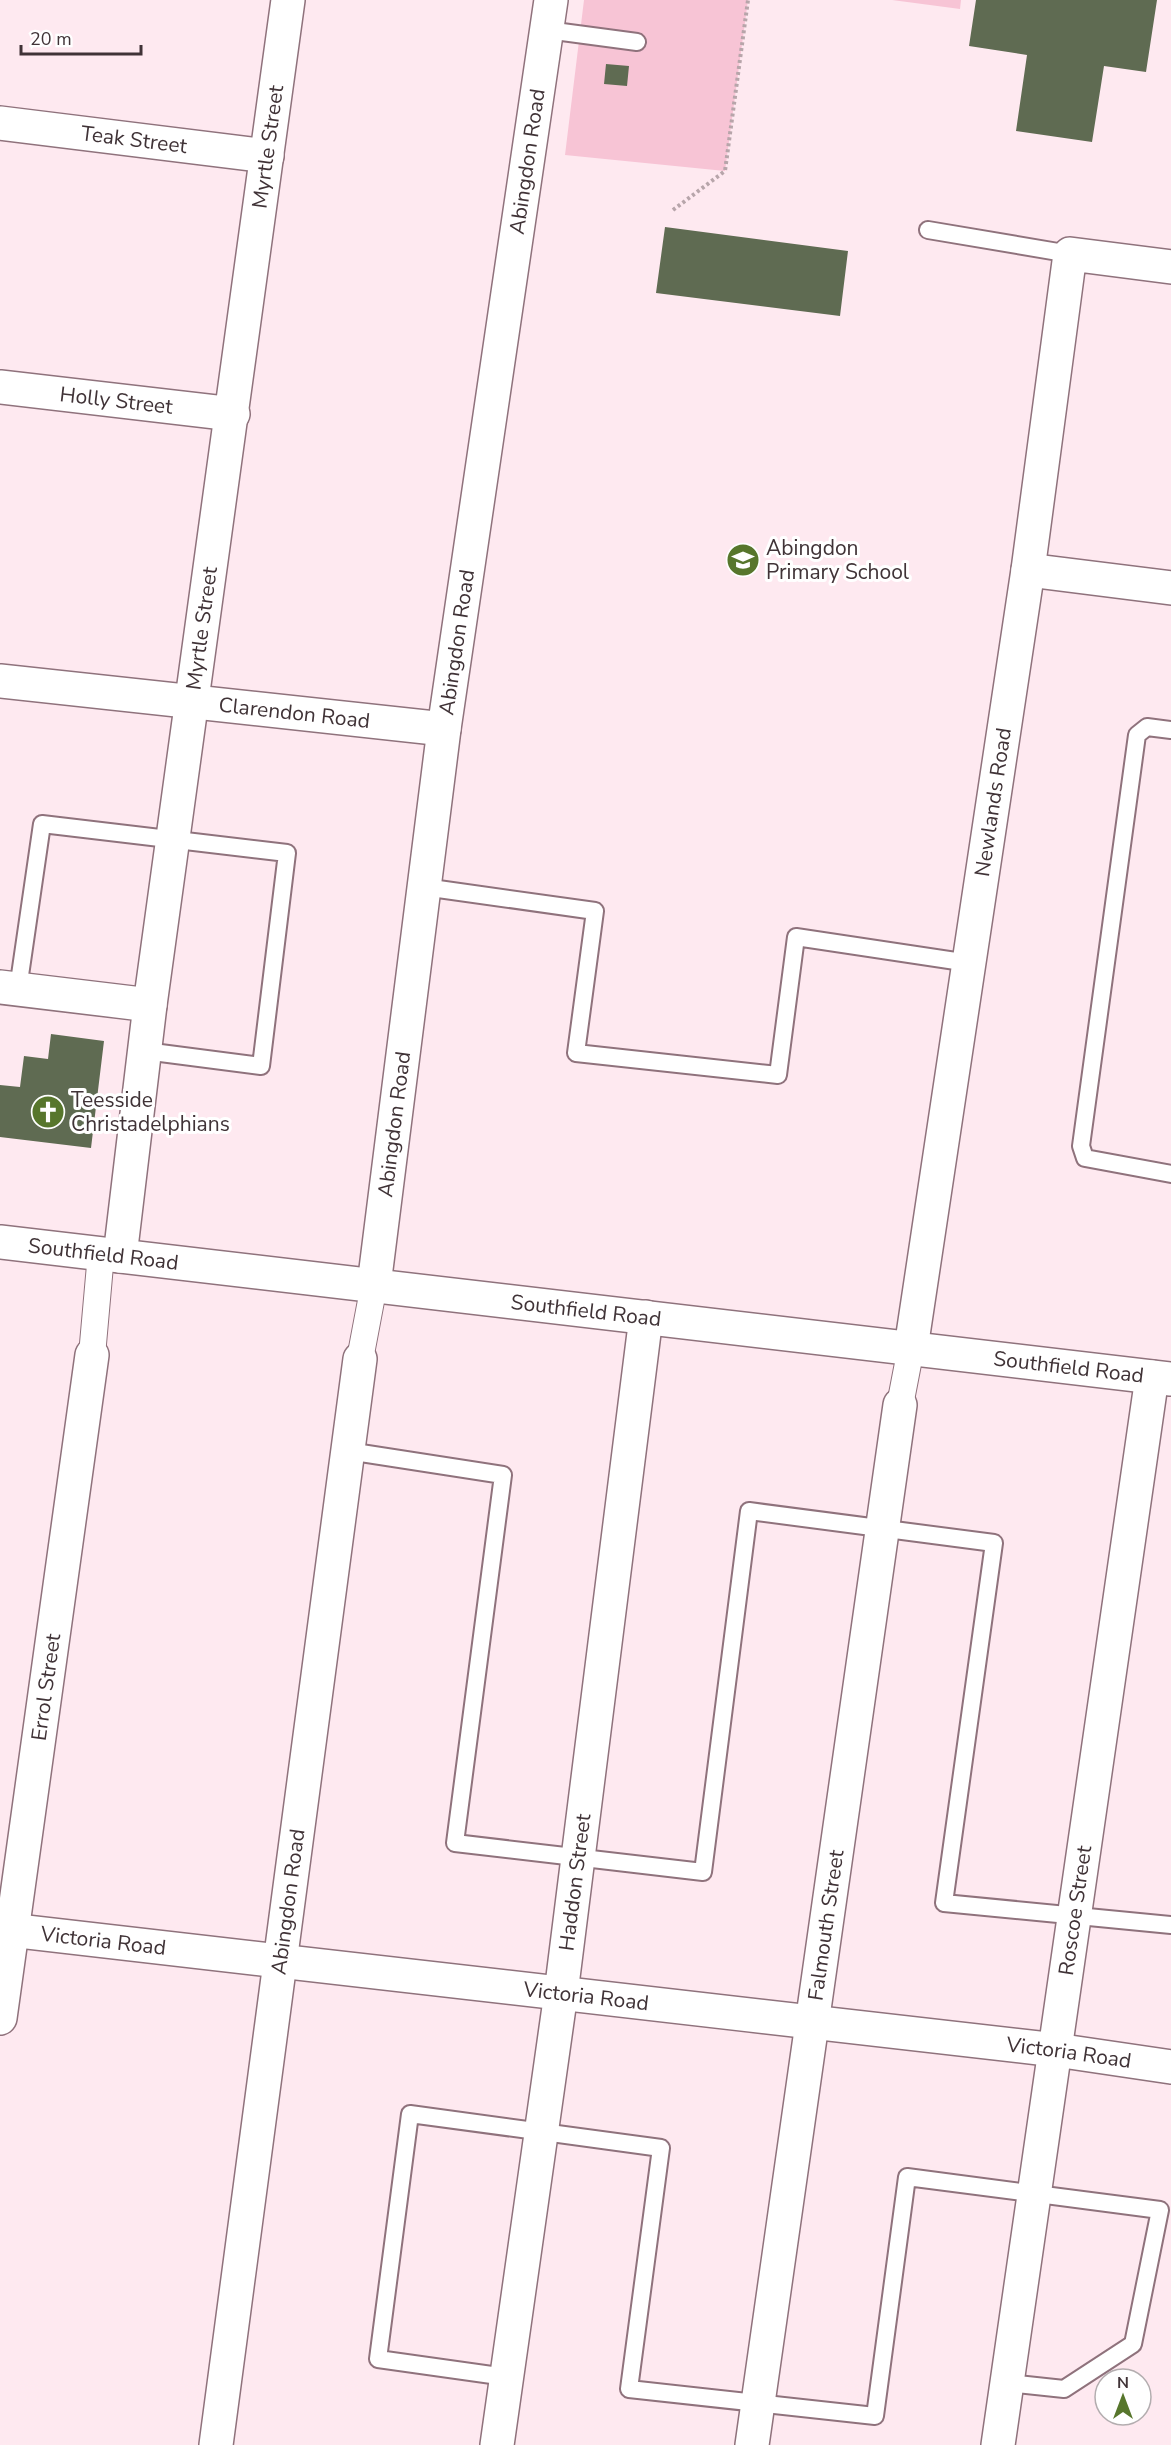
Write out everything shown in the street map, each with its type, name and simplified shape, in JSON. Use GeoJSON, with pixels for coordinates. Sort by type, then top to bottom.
{"type":"FeatureCollection","features":[{"type":"Feature","properties":{"kind":"street","name":"Myrtle Street"},"geometry":{"type":"LineString","coordinates":[[110,1255],[145,1051],[288,0]]}},
{"type":"Feature","properties":{"kind":"street","name":"Abingdon Road"},"geometry":{"type":"LineString","coordinates":[[374,1285],[444,729],[549,15]]}},
{"type":"Feature","properties":{"kind":"street","name":"Teak Street"},"geometry":{"type":"LineString","coordinates":[[0,123],[267,156]]}},
{"type":"Feature","properties":{"kind":"street"},"geometry":{"type":"LineString","coordinates":[[1070,254],[1171,267]]}},
{"type":"Feature","properties":{"kind":"street","name":"Newlands Road"},"geometry":{"type":"LineString","coordinates":[[911,1348],[1028,570],[1070,254]]}},
{"type":"Feature","properties":{"kind":"street","name":"Holly Street"},"geometry":{"type":"LineString","coordinates":[[0,387],[233,414]]}},
{"type":"Feature","properties":{"kind":"street"},"geometry":{"type":"LineString","coordinates":[[1028,570],[1171,584]]}},
{"type":"Feature","properties":{"kind":"street","name":"Clarendon Road"},"geometry":{"type":"LineString","coordinates":[[0,681],[444,729]]}},
{"type":"Feature","properties":{"kind":"street"},"geometry":{"type":"LineString","coordinates":[[9,988],[150,1005]]}},
{"type":"Feature","properties":{"kind":"street","name":"Southfield Road"},"geometry":{"type":"LineString","coordinates":[[0,1242],[1162,1378]]}},
{"type":"Feature","properties":{"kind":"street"},"geometry":{"type":"LineString","coordinates":[[92,1355],[110,1255]]}},
{"type":"Feature","properties":{"kind":"street"},"geometry":{"type":"LineString","coordinates":[[360,1359],[374,1285]]}},
{"type":"Feature","properties":{"kind":"street","name":"Haddon Street"},"geometry":{"type":"LineString","coordinates":[[497,2445],[561,1993],[645,1317]]}},
{"type":"Feature","properties":{"kind":"street"},"geometry":{"type":"LineString","coordinates":[[900,1405],[911,1348]]}},
{"type":"Feature","properties":{"kind":"street","name":"Errol Street"},"geometry":{"type":"LineString","coordinates":[[0,2018],[6,1929],[92,1355]]}},
{"type":"Feature","properties":{"kind":"street","name":"Abingdon Road"},"geometry":{"type":"LineString","coordinates":[[216,2445],[360,1359]]}},
{"type":"Feature","properties":{"kind":"street","name":"Roscoe Street"},"geometry":{"type":"LineString","coordinates":[[998,2445],[1076,1914],[1162,1378]]}},
{"type":"Feature","properties":{"kind":"street","name":"Falmouth Street"},"geometry":{"type":"LineString","coordinates":[[752,2445],[900,1405]]}},
{"type":"Feature","properties":{"kind":"street","name":"Victoria Road"},"geometry":{"type":"LineString","coordinates":[[6,1929],[1056,2050],[1171,2067]]}},
{"type":"Feature","properties":{"kind":"lane"},"geometry":{"type":"LineString","coordinates":[[549,15],[637,42]]}},
{"type":"Feature","properties":{"kind":"lane"},"geometry":{"type":"LineString","coordinates":[[928,230],[1070,254]]}},
{"type":"Feature","properties":{"kind":"lane"},"geometry":{"type":"LineString","coordinates":[[1171,730],[1147,727],[1137,735],[1081,1146],[1085,1158],[1171,1174]]}},
{"type":"Feature","properties":{"kind":"lane"},"geometry":{"type":"LineString","coordinates":[[9,988],[42,824],[287,854],[261,1066],[145,1051]]}},
{"type":"Feature","properties":{"kind":"lane"},"geometry":{"type":"LineString","coordinates":[[424,887],[595,911],[576,1053],[778,1075],[796,938],[969,963]]}},
{"type":"Feature","properties":{"kind":"lane"},"geometry":{"type":"LineString","coordinates":[[348,1451],[503,1475],[455,1843],[703,1872],[748,1511],[994,1543],[945,1903],[1171,1925]]}},
{"type":"Feature","properties":{"kind":"lane"},"geometry":{"type":"LineString","coordinates":[[506,2377],[378,2359],[410,2114],[661,2148],[629,2389],[875,2416],[907,2177],[1160,2210],[1134,2344],[1064,2389],[1008,2383]]}},
{"type":"Feature","properties":{"kind":"path"},"geometry":{"type":"LineString","coordinates":[[673,210],[724,171],[748,0]]}},
{"type":"Feature","properties":{"kind":"shaded area"},"geometry":{"type":"Polygon","coordinates":[[[584,0],[748,0],[725,171],[565,155],[584,0]]]}},
{"type":"Feature","properties":{"kind":"shaded area"},"geometry":{"type":"Polygon","coordinates":[[[892,0],[961,0],[960,9],[892,0]]]}},
{"type":"Feature","properties":{"kind":"building"},"geometry":{"type":"Polygon","coordinates":[[[976,0],[1157,0],[1146,72],[1104,66],[1092,142],[1016,131],[1027,55],[969,46],[976,0]]]}},
{"type":"Feature","properties":{"kind":"building"},"geometry":{"type":"Polygon","coordinates":[[[606,64],[629,66],[627,86],[604,84],[606,64]]]}},
{"type":"Feature","properties":{"kind":"building"},"geometry":{"type":"Polygon","coordinates":[[[665,227],[848,251],[840,316],[656,293],[665,227]]]}},
{"type":"Feature","properties":{"kind":"building","name":"Teesside Christadelphians"},"geometry":{"type":"Polygon","coordinates":[[[51,1034],[104,1041],[91,1148],[0,1137],[0,1085],[20,1087],[24,1056],[48,1059],[51,1034]]]}},
{"type":"Feature","properties":{"kind":"place","name":"Abingdon Primary School"},"geometry":{"type":"Point","coordinates":[743,560]}},
{"type":"Feature","properties":{"kind":"place","name":"Teesside Christadelphians"},"geometry":{"type":"Point","coordinates":[48,1112]}}]}
